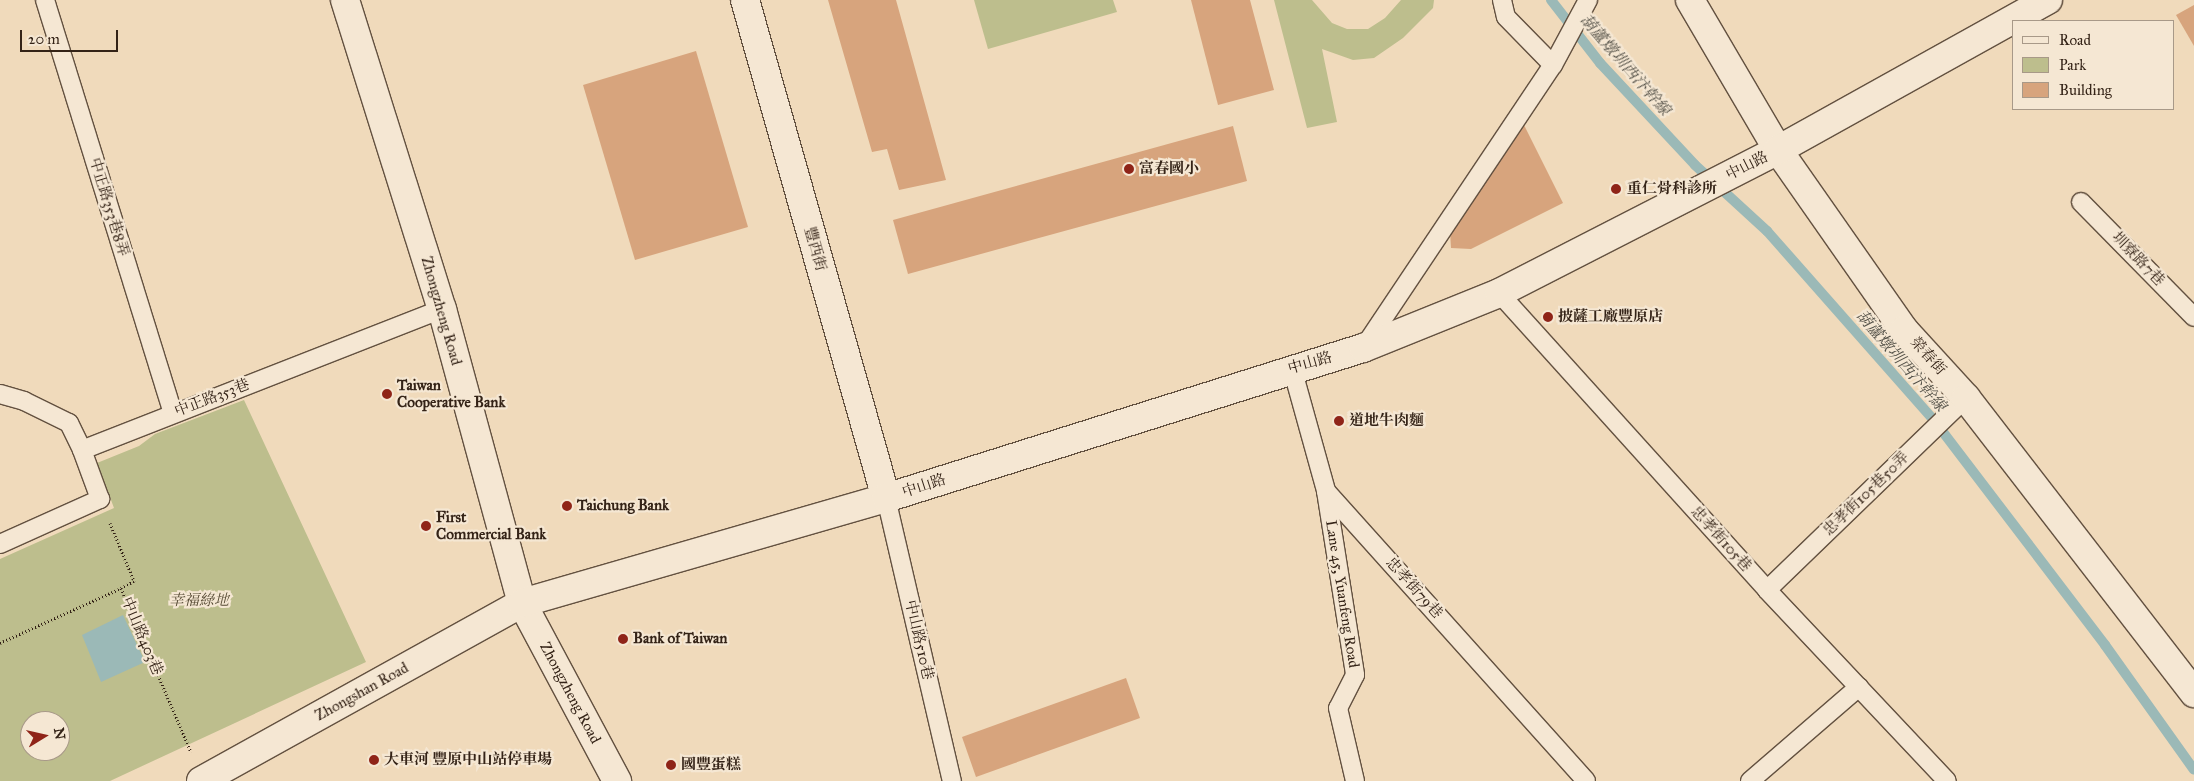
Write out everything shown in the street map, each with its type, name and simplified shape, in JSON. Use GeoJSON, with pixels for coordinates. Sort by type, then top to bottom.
{"type":"FeatureCollection","features":[{"type":"Feature","properties":{"kind":"street","name":"Zhongzheng Road"},"geometry":{"type":"LineString","coordinates":[[345,0],[442,309],[522,603],[617,781]]}},
{"type":"Feature","properties":{"kind":"street","name":"豐西街"},"geometry":{"type":"LineString","coordinates":[[745,0],[886,498]]}},
{"type":"Feature","properties":{"kind":"street","name":"榮春街"},"geometry":{"type":"LineString","coordinates":[[1690,0],[1778,150],[1957,406],[2194,693]]}},
{"type":"Feature","properties":{"kind":"street","name":"中山路"},"geometry":{"type":"LineString","coordinates":[[522,603],[886,498],[1292,368],[1363,348],[1499,293],[1700,191],[1727,175],[1778,150],[2048,0]]}},
{"type":"Feature","properties":{"kind":"street","name":"Zhongshan Road"},"geometry":{"type":"LineString","coordinates":[[202,781],[522,603]]}},
{"type":"Feature","properties":{"kind":"lane","name":"中正路353巷8弄"},"geometry":{"type":"LineString","coordinates":[[46,0],[173,413]]}},
{"type":"Feature","properties":{"kind":"lane"},"geometry":{"type":"LineString","coordinates":[[1502,0],[1506,17],[1553,65]]}},
{"type":"Feature","properties":{"kind":"lane"},"geometry":{"type":"LineString","coordinates":[[1363,348],[1553,65],[1588,0]]}},
{"type":"Feature","properties":{"kind":"lane","name":"圳寮路7巷"},"geometry":{"type":"LineString","coordinates":[[2081,202],[2194,317]]}},
{"type":"Feature","properties":{"kind":"lane","name":"忠孝街105巷"},"geometry":{"type":"LineString","coordinates":[[1499,293],[1767,590],[1947,781]]}},
{"type":"Feature","properties":{"kind":"lane","name":"中正路353巷"},"geometry":{"type":"LineString","coordinates":[[82,450],[442,309]]}},
{"type":"Feature","properties":{"kind":"lane","name":"忠孝街79巷"},"geometry":{"type":"LineString","coordinates":[[1292,368],[1326,490],[1586,781]]}},
{"type":"Feature","properties":{"kind":"lane"},"geometry":{"type":"LineString","coordinates":[[0,394],[24,401],[69,423],[82,450],[100,499],[0,544]]}},
{"type":"Feature","properties":{"kind":"lane","name":"忠孝街105巷50弄"},"geometry":{"type":"LineString","coordinates":[[1767,590],[1957,406]]}},
{"type":"Feature","properties":{"kind":"lane","name":"Lane 45, Yuanfeng Road"},"geometry":{"type":"LineString","coordinates":[[1326,490],[1355,675],[1338,708],[1355,781]]}},
{"type":"Feature","properties":{"kind":"lane","name":"中山路510巷"},"geometry":{"type":"LineString","coordinates":[[886,498],[952,781]]}},
{"type":"Feature","properties":{"kind":"lane"},"geometry":{"type":"LineString","coordinates":[[1750,781],[1859,687]]}},
{"type":"Feature","properties":{"kind":"path","name":"中山路403巷"},"geometry":{"type":"LineString","coordinates":[[100,499],[134,581],[121,588],[202,781]]}},
{"type":"Feature","properties":{"kind":"path"},"geometry":{"type":"LineString","coordinates":[[0,643],[121,588]]}},
{"type":"Feature","properties":{"kind":"green space"},"geometry":{"type":"Polygon","coordinates":[[[974,0],[1113,0],[1117,12],[988,49],[974,0]]]}},
{"type":"Feature","properties":{"kind":"green space"},"geometry":{"type":"Polygon","coordinates":[[[1274,0],[1312,0],[1332,23],[1347,29],[1368,29],[1385,18],[1401,0],[1434,0],[1433,8],[1403,38],[1374,58],[1353,60],[1322,49],[1337,122],[1307,128],[1274,0]]]}},
{"type":"Feature","properties":{"kind":"green space","name":"幸福綠地"},"geometry":{"type":"Polygon","coordinates":[[[244,400],[366,662],[110,781],[0,781],[0,559],[114,508],[97,463],[139,446],[155,434],[244,400]]]}},
{"type":"Feature","properties":{"kind":"water"},"geometry":{"type":"Polygon","coordinates":[[[123,615],[145,662],[101,682],[82,635],[123,615]]]}},
{"type":"Feature","properties":{"kind":"building"},"geometry":{"type":"Polygon","coordinates":[[[828,0],[896,0],[946,180],[899,190],[887,149],[872,152],[828,0]]]}},
{"type":"Feature","properties":{"kind":"building"},"geometry":{"type":"Polygon","coordinates":[[[1191,0],[1250,0],[1274,90],[1218,105],[1191,0]]]}},
{"type":"Feature","properties":{"kind":"building"},"geometry":{"type":"Polygon","coordinates":[[[2194,5],[2194,46],[2176,15],[2194,5]]]}},
{"type":"Feature","properties":{"kind":"building"},"geometry":{"type":"Polygon","coordinates":[[[696,51],[748,227],[635,260],[583,85],[696,51]]]}},
{"type":"Feature","properties":{"kind":"building"},"geometry":{"type":"Polygon","coordinates":[[[1520,117],[1563,203],[1471,249],[1451,248],[1450,231],[1520,117]]]}},
{"type":"Feature","properties":{"kind":"building"},"geometry":{"type":"Polygon","coordinates":[[[1233,126],[1247,181],[908,274],[893,220],[1233,126]]]}},
{"type":"Feature","properties":{"kind":"building"},"geometry":{"type":"Polygon","coordinates":[[[1126,678],[1140,718],[976,777],[962,737],[1126,678]]]}},
{"type":"Feature","properties":{"kind":"waterway","name":"葫蘆燉圳西汴幹線"},"geometry":{"type":"LineString","coordinates":[[1551,0],[1600,63],[1695,165],[1767,231],[1933,419],[2105,645],[2194,770]]}},
{"type":"Feature","properties":{"kind":"place","name":"富春國小"},"geometry":{"type":"Point","coordinates":[1129,169]}},
{"type":"Feature","properties":{"kind":"place","name":"重仁骨科診所"},"geometry":{"type":"Point","coordinates":[1616,189]}},
{"type":"Feature","properties":{"kind":"place","name":"披薩工廠豐原店"},"geometry":{"type":"Point","coordinates":[1548,317]}},
{"type":"Feature","properties":{"kind":"place","name":"Taiwan Cooperative Bank"},"geometry":{"type":"Point","coordinates":[387,394]}},
{"type":"Feature","properties":{"kind":"place","name":"道地牛肉麵"},"geometry":{"type":"Point","coordinates":[1339,421]}},
{"type":"Feature","properties":{"kind":"place","name":"Taichung Bank"},"geometry":{"type":"Point","coordinates":[567,506]}},
{"type":"Feature","properties":{"kind":"place","name":"First Commercial Bank"},"geometry":{"type":"Point","coordinates":[426,526]}},
{"type":"Feature","properties":{"kind":"place","name":"Bank of Taiwan"},"geometry":{"type":"Point","coordinates":[623,639]}},
{"type":"Feature","properties":{"kind":"place","name":"大車河 豐原中山站停車場"},"geometry":{"type":"Point","coordinates":[374,760]}},
{"type":"Feature","properties":{"kind":"place","name":"國豐蛋糕"},"geometry":{"type":"Point","coordinates":[671,765]}}]}
